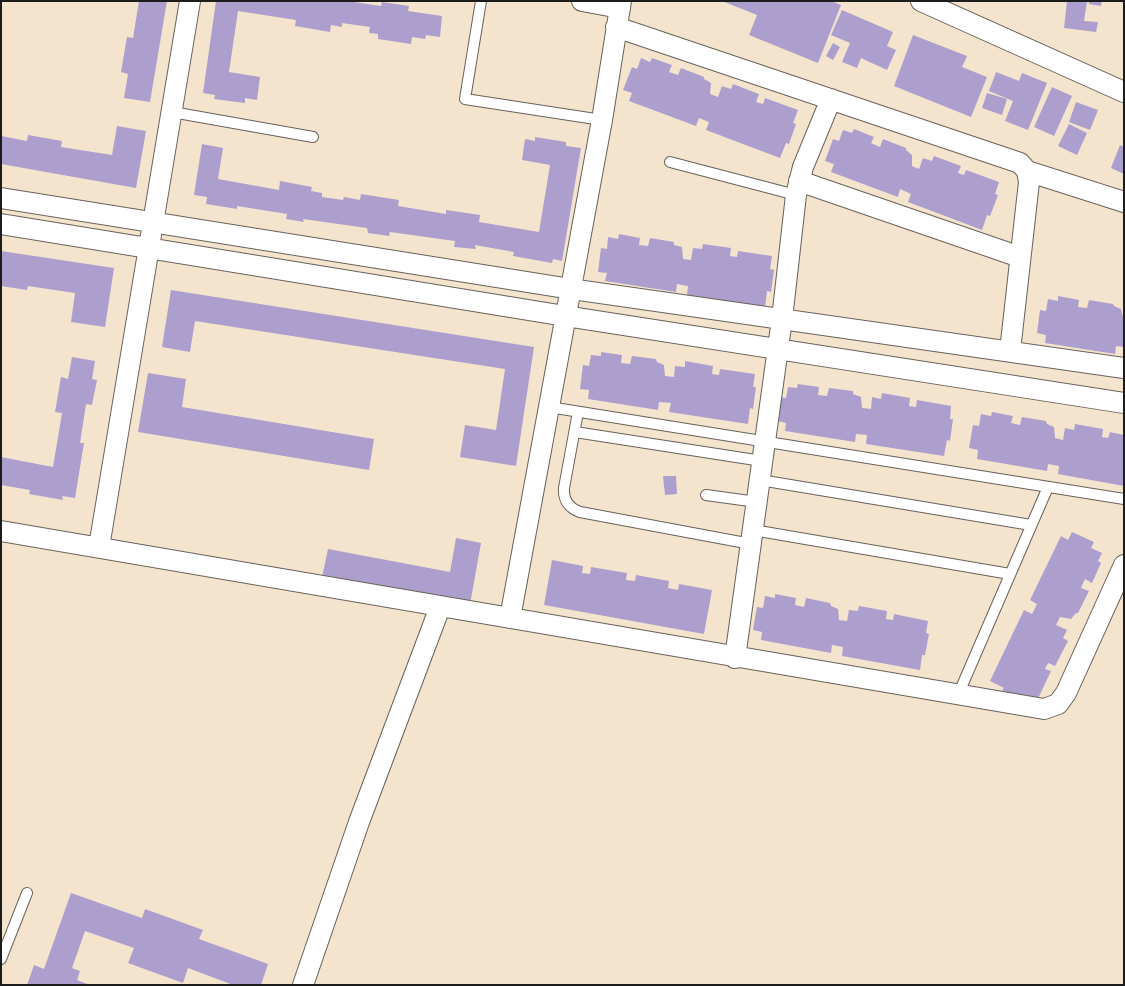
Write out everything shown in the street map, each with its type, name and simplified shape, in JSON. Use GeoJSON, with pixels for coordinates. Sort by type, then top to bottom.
{"type":"FeatureCollection","features":[{"type":"Feature","properties":{"kind":"street"},"geometry":{"type":"LineString","coordinates":[[99,547],[190,1]]}},
{"type":"Feature","properties":{"kind":"street"},"geometry":{"type":"LineString","coordinates":[[510,618],[602,120],[616,27],[621,4],[582,1]]}},
{"type":"Feature","properties":{"kind":"street"},"geometry":{"type":"LineString","coordinates":[[921,1],[1124,92]]}},
{"type":"Feature","properties":{"kind":"street"},"geometry":{"type":"LineString","coordinates":[[616,27],[1015,161],[1027,172],[1124,202]]}},
{"type":"Feature","properties":{"kind":"street"},"geometry":{"type":"LineString","coordinates":[[735,658],[778,349],[798,188],[831,99]]}},
{"type":"Feature","properties":{"kind":"street"},"geometry":{"type":"LineString","coordinates":[[1010,352],[1029,182],[1027,172]]}},
{"type":"Feature","properties":{"kind":"street"},"geometry":{"type":"LineString","coordinates":[[798,188],[1020,257]]}},
{"type":"Feature","properties":{"kind":"street"},"geometry":{"type":"LineString","coordinates":[[1,198],[571,288],[1124,368]]}},
{"type":"Feature","properties":{"kind":"street"},"geometry":{"type":"LineString","coordinates":[[1,224],[565,316],[1124,403]]}},
{"type":"Feature","properties":{"kind":"street"},"geometry":{"type":"LineString","coordinates":[[1,531],[735,658],[1044,709],[1058,704],[1066,693],[1124,564]]}},
{"type":"Feature","properties":{"kind":"street"},"geometry":{"type":"LineString","coordinates":[[303,985],[359,822],[440,607]]}},
{"type":"Feature","properties":{"kind":"lane"},"geometry":{"type":"LineString","coordinates":[[481,1],[465,99],[602,120]]}},
{"type":"Feature","properties":{"kind":"lane"},"geometry":{"type":"LineString","coordinates":[[172,112],[313,137]]}},
{"type":"Feature","properties":{"kind":"lane"},"geometry":{"type":"LineString","coordinates":[[670,162],[798,188]]}},
{"type":"Feature","properties":{"kind":"lane"},"geometry":{"type":"LineString","coordinates":[[549,407],[1124,499]]}},
{"type":"Feature","properties":{"kind":"lane"},"geometry":{"type":"LineString","coordinates":[[578,412],[564,494],[565,500],[574,510],[1010,574]]}},
{"type":"Feature","properties":{"kind":"lane"},"geometry":{"type":"LineString","coordinates":[[574,432],[1031,525]]}},
{"type":"Feature","properties":{"kind":"lane"},"geometry":{"type":"LineString","coordinates":[[958,695],[1048,487]]}},
{"type":"Feature","properties":{"kind":"lane"},"geometry":{"type":"LineString","coordinates":[[706,495],[756,502]]}},
{"type":"Feature","properties":{"kind":"lane"},"geometry":{"type":"LineString","coordinates":[[1,959],[27,893]]}},
{"type":"Feature","properties":{"kind":"building"},"geometry":{"type":"Polygon","coordinates":[[[139,1],[167,1],[150,102],[124,98],[128,74],[121,72],[127,37],[133,38],[139,1]]]}},
{"type":"Feature","properties":{"kind":"building"},"geometry":{"type":"Polygon","coordinates":[[[216,1],[347,1],[381,6],[382,2],[409,6],[408,11],[442,16],[440,37],[426,35],[425,39],[412,37],[411,44],[378,39],[378,34],[369,33],[370,27],[342,23],[342,27],[331,25],[330,32],[295,26],[296,20],[238,11],[229,72],[260,77],[257,100],[245,98],[245,103],[214,99],[215,95],[203,93],[216,1]]]}},
{"type":"Feature","properties":{"kind":"building"},"geometry":{"type":"Polygon","coordinates":[[[722,1],[831,1],[841,5],[818,63],[749,35],[757,15],[722,1]]]}},
{"type":"Feature","properties":{"kind":"building"},"geometry":{"type":"Polygon","coordinates":[[[1067,1],[1087,2],[1084,21],[1098,22],[1096,32],[1064,28],[1067,1]]]}},
{"type":"Feature","properties":{"kind":"building"},"geometry":{"type":"Polygon","coordinates":[[[1089,1],[1102,1],[1101,6],[1089,4],[1089,1]]]}},
{"type":"Feature","properties":{"kind":"building"},"geometry":{"type":"Polygon","coordinates":[[[842,10],[893,32],[887,46],[896,50],[887,70],[861,58],[857,68],[842,62],[850,43],[831,35],[842,10]]]}},
{"type":"Feature","properties":{"kind":"building"},"geometry":{"type":"Polygon","coordinates":[[[913,35],[967,56],[962,67],[987,77],[971,117],[894,86],[913,35]]]}},
{"type":"Feature","properties":{"kind":"building"},"geometry":{"type":"Polygon","coordinates":[[[833,43],[840,47],[833,60],[826,56],[833,43]]]}},
{"type":"Feature","properties":{"kind":"building"},"geometry":{"type":"Polygon","coordinates":[[[641,58],[650,62],[652,58],[672,65],[669,72],[678,75],[681,68],[704,77],[704,79],[711,83],[710,94],[718,97],[722,86],[731,89],[733,84],[759,94],[756,102],[763,104],[765,98],[798,110],[793,123],[796,124],[789,144],[786,143],[780,158],[706,130],[709,122],[699,118],[696,126],[629,101],[632,93],[623,90],[632,67],[637,69],[641,58]]]}},
{"type":"Feature","properties":{"kind":"building"},"geometry":{"type":"Polygon","coordinates":[[[996,72],[1019,81],[1022,73],[1047,83],[1028,130],[1005,121],[1013,101],[989,91],[996,72]]]}},
{"type":"Feature","properties":{"kind":"building"},"geometry":{"type":"Polygon","coordinates":[[[1052,87],[1072,96],[1054,136],[1034,127],[1052,87]]]}},
{"type":"Feature","properties":{"kind":"building"},"geometry":{"type":"Polygon","coordinates":[[[987,93],[1007,99],[1002,115],[982,108],[987,93]]]}},
{"type":"Feature","properties":{"kind":"building"},"geometry":{"type":"Polygon","coordinates":[[[1076,102],[1098,110],[1090,130],[1069,122],[1076,102]]]}},
{"type":"Feature","properties":{"kind":"building"},"geometry":{"type":"Polygon","coordinates":[[[1069,124],[1087,133],[1077,155],[1058,146],[1069,124]]]}},
{"type":"Feature","properties":{"kind":"building"},"geometry":{"type":"Polygon","coordinates":[[[117,126],[146,131],[136,188],[1,164],[1,136],[27,141],[28,135],[62,141],[61,147],[112,155],[117,126]]]}},
{"type":"Feature","properties":{"kind":"building"},"geometry":{"type":"Polygon","coordinates":[[[854,129],[874,137],[871,143],[880,147],[883,139],[906,148],[906,150],[912,155],[912,166],[919,169],[923,158],[932,161],[934,156],[961,166],[958,173],[964,175],[966,170],[999,182],[995,194],[998,195],[990,216],[987,215],[982,230],[908,202],[911,194],[900,189],[898,197],[831,172],[834,164],[825,161],[833,139],[839,141],[843,130],[852,133],[854,129]]]}},
{"type":"Feature","properties":{"kind":"building"},"geometry":{"type":"Polygon","coordinates":[[[535,137],[566,142],[566,146],[581,148],[562,261],[553,259],[552,263],[513,256],[514,252],[475,245],[476,249],[454,247],[455,241],[390,232],[389,236],[368,233],[367,228],[303,219],[304,222],[286,219],[287,214],[237,206],[237,209],[206,204],[207,197],[194,195],[202,144],[223,148],[218,179],[279,190],[280,181],[312,187],[311,191],[322,193],[322,197],[343,200],[344,197],[360,200],[361,194],[399,200],[398,206],[446,214],[446,210],[480,215],[479,222],[539,232],[550,165],[522,160],[525,139],[535,141],[535,137]]]}},
{"type":"Feature","properties":{"kind":"building"},"geometry":{"type":"Polygon","coordinates":[[[1120,145],[1124,147],[1124,174],[1111,168],[1120,145]]]}},
{"type":"Feature","properties":{"kind":"building"},"geometry":{"type":"Polygon","coordinates":[[[619,234],[640,238],[639,245],[648,246],[650,238],[674,242],[674,245],[682,247],[683,259],[691,260],[693,248],[702,249],[703,244],[731,248],[730,256],[737,257],[738,251],[772,256],[770,269],[774,270],[771,292],[767,291],[765,307],[687,295],[688,286],[677,284],[676,292],[605,281],[607,273],[598,272],[601,248],[607,249],[608,237],[618,239],[619,234]]]}},
{"type":"Feature","properties":{"kind":"building"},"geometry":{"type":"Polygon","coordinates":[[[1,251],[114,268],[105,327],[71,322],[75,293],[28,286],[27,290],[1,286],[1,251]]]}},
{"type":"Feature","properties":{"kind":"building"},"geometry":{"type":"Polygon","coordinates":[[[171,290],[534,347],[516,466],[460,457],[465,425],[496,430],[505,369],[195,321],[190,352],[162,347],[171,290]]]}},
{"type":"Feature","properties":{"kind":"building"},"geometry":{"type":"Polygon","coordinates":[[[1058,296],[1079,300],[1078,307],[1087,308],[1089,300],[1113,304],[1121,309],[1124,321],[1124,347],[1116,346],[1115,354],[1045,343],[1046,335],[1037,333],[1040,310],[1046,311],[1048,299],[1058,301],[1058,296]]]}},
{"type":"Feature","properties":{"kind":"building"},"geometry":{"type":"Polygon","coordinates":[[[601,352],[622,355],[621,363],[630,364],[632,356],[656,359],[657,362],[664,365],[665,376],[674,377],[675,366],[685,367],[685,361],[713,366],[712,374],[719,375],[720,369],[755,374],[753,387],[756,387],[753,409],[750,408],[748,424],[669,412],[671,403],[659,402],[658,410],[588,399],[589,390],[580,389],[583,365],[589,366],[591,355],[601,356],[601,352]]]}},
{"type":"Feature","properties":{"kind":"building"},"geometry":{"type":"Polygon","coordinates":[[[72,357],[95,361],[92,379],[97,380],[92,405],[86,404],[80,443],[84,443],[75,498],[62,496],[63,500],[29,494],[30,490],[1,485],[1,457],[53,467],[62,413],[55,412],[61,377],[68,379],[72,357]]]}},
{"type":"Feature","properties":{"kind":"building"},"geometry":{"type":"Polygon","coordinates":[[[148,373],[186,379],[182,407],[374,439],[369,470],[138,432],[148,373]]]}},
{"type":"Feature","properties":{"kind":"building"},"geometry":{"type":"Polygon","coordinates":[[[798,384],[819,387],[818,395],[827,396],[829,388],[853,391],[853,394],[861,397],[862,408],[871,409],[872,397],[881,399],[882,393],[910,398],[909,406],[916,407],[917,400],[951,406],[950,419],[953,419],[950,441],[947,440],[944,456],[866,444],[867,435],[856,434],[855,442],[785,431],[786,423],[777,421],[780,397],[786,398],[788,387],[797,388],[798,384]]]}},
{"type":"Feature","properties":{"kind":"building"},"geometry":{"type":"Polygon","coordinates":[[[992,412],[1013,416],[1011,423],[1020,425],[1022,417],[1046,421],[1047,424],[1054,427],[1055,438],[1063,440],[1065,428],[1074,430],[1075,424],[1103,429],[1102,437],[1108,438],[1110,432],[1124,435],[1124,486],[1058,474],[1059,466],[1048,464],[1047,471],[977,459],[978,450],[969,448],[973,425],[979,426],[981,414],[991,416],[992,412]]]}},
{"type":"Feature","properties":{"kind":"building"},"geometry":{"type":"Polygon","coordinates":[[[663,476],[676,476],[677,494],[665,495],[663,476]]]}},
{"type":"Feature","properties":{"kind":"building"},"geometry":{"type":"Polygon","coordinates":[[[1072,532],[1094,542],[1091,548],[1102,553],[1098,561],[1101,563],[1092,583],[1085,579],[1081,588],[1089,591],[1078,613],[1076,613],[1071,619],[1060,617],[1056,625],[1067,630],[1063,638],[1068,641],[1055,666],[1048,663],[1045,669],[1051,671],[1036,703],[1022,700],[1002,690],[1004,688],[990,681],[1024,610],[1032,614],[1037,604],[1030,600],[1061,536],[1068,540],[1072,532]]]}},
{"type":"Feature","properties":{"kind":"building"},"geometry":{"type":"Polygon","coordinates":[[[456,538],[481,543],[469,610],[321,582],[328,549],[450,572],[456,538]]]}},
{"type":"Feature","properties":{"kind":"building"},"geometry":{"type":"Polygon","coordinates":[[[552,560],[583,566],[582,573],[590,574],[591,567],[627,573],[626,580],[635,581],[636,575],[669,581],[668,588],[678,590],[679,584],[712,590],[704,634],[544,605],[552,560]]]}},
{"type":"Feature","properties":{"kind":"building"},"geometry":{"type":"Polygon","coordinates":[[[775,594],[796,598],[795,605],[804,607],[806,598],[830,603],[831,606],[838,609],[839,620],[847,621],[849,610],[858,611],[859,606],[887,611],[886,619],[893,620],[894,614],[928,621],[926,633],[929,634],[925,655],[922,655],[920,670],[842,656],[843,647],[832,645],[831,653],[761,640],[762,632],[753,630],[757,607],[763,608],[765,596],[775,598],[775,594]]]}},
{"type":"Feature","properties":{"kind":"building"},"geometry":{"type":"Polygon","coordinates":[[[71,893],[142,918],[145,909],[203,930],[199,939],[268,964],[261,985],[233,985],[188,968],[183,983],[128,963],[134,948],[85,931],[72,968],[80,971],[77,980],[90,985],[27,985],[34,965],[44,969],[71,893]]]}}]}
